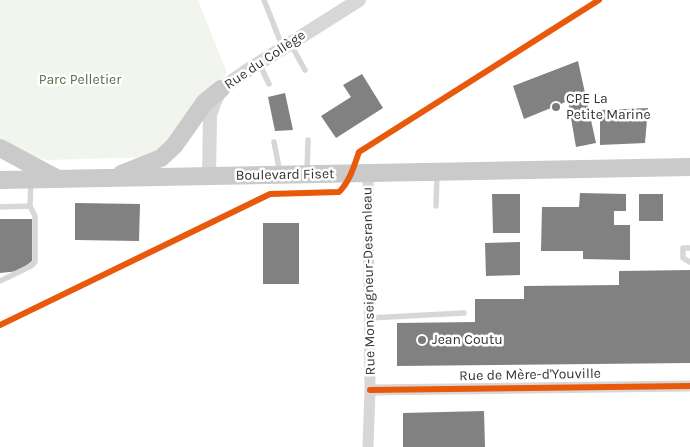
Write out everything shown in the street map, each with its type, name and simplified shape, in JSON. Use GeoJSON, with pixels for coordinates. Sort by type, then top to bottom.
{"type":"FeatureCollection","features":[{"type":"Feature","properties":{"kind":"main road"},"geometry":{"type":"LineString","coordinates":[[110,178],[161,158],[174,146],[205,102],[221,90]]}},
{"type":"Feature","properties":{"kind":"main road"},"geometry":{"type":"LineString","coordinates":[[0,148],[58,180]]}},
{"type":"Feature","properties":{"kind":"main road","name":"Boulevard Fiset"},"geometry":{"type":"LineString","coordinates":[[0,180],[690,167]]}},
{"type":"Feature","properties":{"kind":"street","name":"Rue du Collège"},"geometry":{"type":"LineString","coordinates":[[209,176],[210,116],[221,90],[259,63],[359,0]]}},
{"type":"Feature","properties":{"kind":"street","name":"Rue Monseigneur-Desranleau"},"geometry":{"type":"LineString","coordinates":[[368,174],[370,390],[368,447]]}},
{"type":"Feature","properties":{"kind":"street","name":"Rue de Mère-d'Youville"},"geometry":{"type":"LineString","coordinates":[[370,390],[690,386]]}},
{"type":"Feature","properties":{"kind":"lane"},"geometry":{"type":"LineString","coordinates":[[264,0],[286,46],[305,70]]}},
{"type":"Feature","properties":{"kind":"lane"},"geometry":{"type":"LineString","coordinates":[[259,63],[269,84]]}},
{"type":"Feature","properties":{"kind":"lane"},"geometry":{"type":"LineString","coordinates":[[307,174],[308,140]]}},
{"type":"Feature","properties":{"kind":"lane"},"geometry":{"type":"LineString","coordinates":[[274,142],[281,175]]}},
{"type":"Feature","properties":{"kind":"lane"},"geometry":{"type":"LineString","coordinates":[[436,206],[437,171]]}},
{"type":"Feature","properties":{"kind":"lane"},"geometry":{"type":"LineString","coordinates":[[0,282],[32,266],[35,262],[35,216],[30,206],[31,180]]}},
{"type":"Feature","properties":{"kind":"lane"},"geometry":{"type":"LineString","coordinates":[[0,207],[30,206]]}},
{"type":"Feature","properties":{"kind":"lane"},"geometry":{"type":"LineString","coordinates":[[690,248],[683,248],[683,258],[690,262]]}},
{"type":"Feature","properties":{"kind":"lane"},"geometry":{"type":"LineString","coordinates":[[369,318],[464,313]]}},
{"type":"Feature","properties":{"kind":"green space","name":"Parc Pelletier"},"geometry":{"type":"Polygon","coordinates":[[[0,0],[198,0],[227,73],[153,157],[47,160],[9,150],[0,143],[0,0]]]}},
{"type":"Feature","properties":{"kind":"building"},"geometry":{"type":"Polygon","coordinates":[[[578,61],[596,143],[576,147],[568,101],[524,119],[513,86],[578,61]]]}},
{"type":"Feature","properties":{"kind":"building"},"geometry":{"type":"Polygon","coordinates":[[[362,74],[383,108],[336,138],[321,116],[351,97],[343,85],[362,74]]]}},
{"type":"Feature","properties":{"kind":"building"},"geometry":{"type":"Polygon","coordinates":[[[285,93],[293,130],[275,131],[268,97],[285,93]]]}},
{"type":"Feature","properties":{"kind":"building"},"geometry":{"type":"Polygon","coordinates":[[[648,108],[645,143],[600,145],[600,110],[648,108]]]}},
{"type":"Feature","properties":{"kind":"building"},"geometry":{"type":"Polygon","coordinates":[[[580,193],[626,194],[626,211],[614,211],[614,225],[630,225],[630,260],[583,259],[583,251],[541,251],[542,207],[579,207],[580,193]]]}},
{"type":"Feature","properties":{"kind":"building"},"geometry":{"type":"Polygon","coordinates":[[[492,194],[520,194],[520,233],[493,233],[492,194]]]}},
{"type":"Feature","properties":{"kind":"building"},"geometry":{"type":"Polygon","coordinates":[[[639,194],[663,194],[663,221],[639,221],[639,194]]]}},
{"type":"Feature","properties":{"kind":"building"},"geometry":{"type":"Polygon","coordinates":[[[75,203],[140,204],[139,241],[75,240],[75,203]]]}},
{"type":"Feature","properties":{"kind":"building"},"geometry":{"type":"Polygon","coordinates":[[[0,219],[32,219],[32,261],[19,271],[0,273],[0,219]]]}},
{"type":"Feature","properties":{"kind":"building"},"geometry":{"type":"Polygon","coordinates":[[[263,223],[299,223],[299,284],[263,284],[263,223]]]}},
{"type":"Feature","properties":{"kind":"building"},"geometry":{"type":"Polygon","coordinates":[[[520,242],[520,275],[486,276],[485,243],[520,242]]]}},
{"type":"Feature","properties":{"kind":"building"},"geometry":{"type":"Polygon","coordinates":[[[690,270],[690,363],[397,366],[397,323],[475,322],[475,299],[524,299],[524,286],[619,285],[619,271],[690,270]]]}},
{"type":"Feature","properties":{"kind":"building"},"geometry":{"type":"Polygon","coordinates":[[[484,411],[485,447],[403,447],[403,413],[484,411]]]}},
{"type":"Feature","properties":{"kind":"cycle path"},"geometry":{"type":"LineString","coordinates":[[0,325],[270,194],[339,192],[349,178],[359,152],[599,0]]}},
{"type":"Feature","properties":{"kind":"cycle path"},"geometry":{"type":"LineString","coordinates":[[370,390],[690,386]]}},
{"type":"Feature","properties":{"kind":"place","name":"CPE La Petite Marine"},"geometry":{"type":"Point","coordinates":[556,107]}},
{"type":"Feature","properties":{"kind":"place","name":"Jean Coutu"},"geometry":{"type":"Point","coordinates":[422,340]}}]}
